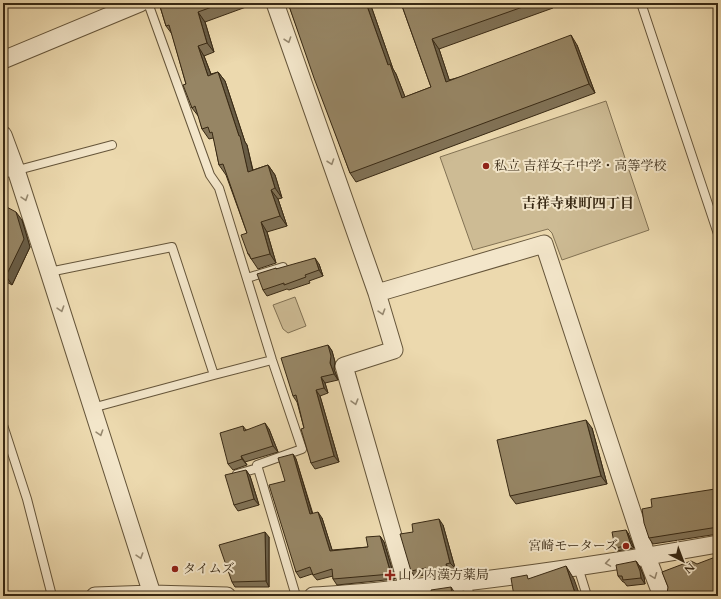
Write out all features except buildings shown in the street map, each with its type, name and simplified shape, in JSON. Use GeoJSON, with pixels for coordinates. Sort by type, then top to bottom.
{"type":"FeatureCollection","features":[{"type":"Feature","properties":{"kind":"street"},"geometry":{"type":"LineString","coordinates":[[3,60],[140,3]]}},
{"type":"Feature","properties":{"kind":"street"},"geometry":{"type":"LineString","coordinates":[[275,3],[377,293],[394,350],[344,366],[408,588]]}},
{"type":"Feature","properties":{"kind":"street"},"geometry":{"type":"LineString","coordinates":[[3,135],[9,172],[49,272],[152,594]]}},
{"type":"Feature","properties":{"kind":"street"},"geometry":{"type":"LineString","coordinates":[[377,293],[544,244],[647,557],[662,596]]}},
{"type":"Feature","properties":{"kind":"street"},"geometry":{"type":"LineString","coordinates":[[313,596],[346,595],[408,588],[468,589],[578,567],[647,557],[718,544]]}},
{"type":"Feature","properties":{"kind":"street"},"geometry":{"type":"LineString","coordinates":[[95,596],[152,594],[227,596]]}},
{"type":"Feature","properties":{"kind":"lane"},"geometry":{"type":"LineString","coordinates":[[148,3],[210,175],[219,188],[272,360],[302,449],[257,465],[296,596]]}},
{"type":"Feature","properties":{"kind":"lane"},"geometry":{"type":"LineString","coordinates":[[641,3],[718,234]]}},
{"type":"Feature","properties":{"kind":"lane"},"geometry":{"type":"LineString","coordinates":[[9,172],[112,145]]}},
{"type":"Feature","properties":{"kind":"lane"},"geometry":{"type":"LineString","coordinates":[[49,272],[172,247],[214,375]]}},
{"type":"Feature","properties":{"kind":"lane"},"geometry":{"type":"LineString","coordinates":[[247,278],[283,267]]}},
{"type":"Feature","properties":{"kind":"lane"},"geometry":{"type":"LineString","coordinates":[[92,408],[272,360]]}},
{"type":"Feature","properties":{"kind":"lane"},"geometry":{"type":"LineString","coordinates":[[3,425],[27,499],[52,596]]}},
{"type":"Feature","properties":{"kind":"lane"},"geometry":{"type":"LineString","coordinates":[[236,474],[258,468]]}},
{"type":"Feature","properties":{"kind":"lane"},"geometry":{"type":"LineString","coordinates":[[578,567],[587,596]]}},
{"type":"Feature","properties":{"kind":"shaded area"},"geometry":{"type":"Polygon","coordinates":[[[606,101],[649,230],[562,260],[552,233],[548,229],[473,250],[440,157],[606,101]]]}},
{"type":"Feature","properties":{"kind":"shaded area"},"geometry":{"type":"Polygon","coordinates":[[[295,297],[306,326],[288,333],[283,329],[273,305],[295,297]]]}},
{"type":"Feature","properties":{"kind":"place","name":"私立 吉祥女子中学・高等学校"},"geometry":{"type":"Point","coordinates":[486,166]}},
{"type":"Feature","properties":{"kind":"place","name":"宮崎モーターズ"},"geometry":{"type":"Point","coordinates":[626,546]}},
{"type":"Feature","properties":{"kind":"place","name":"タイムズ"},"geometry":{"type":"Point","coordinates":[175,569]}},
{"type":"Feature","properties":{"kind":"place","name":"山ノ内漢方薬局"},"geometry":{"type":"Point","coordinates":[390,575]}},
{"type":"Feature","properties":{"kind":"district","name":"吉祥寺東町四丁目"},"geometry":{"type":"Point","coordinates":[578,203]}}]}
